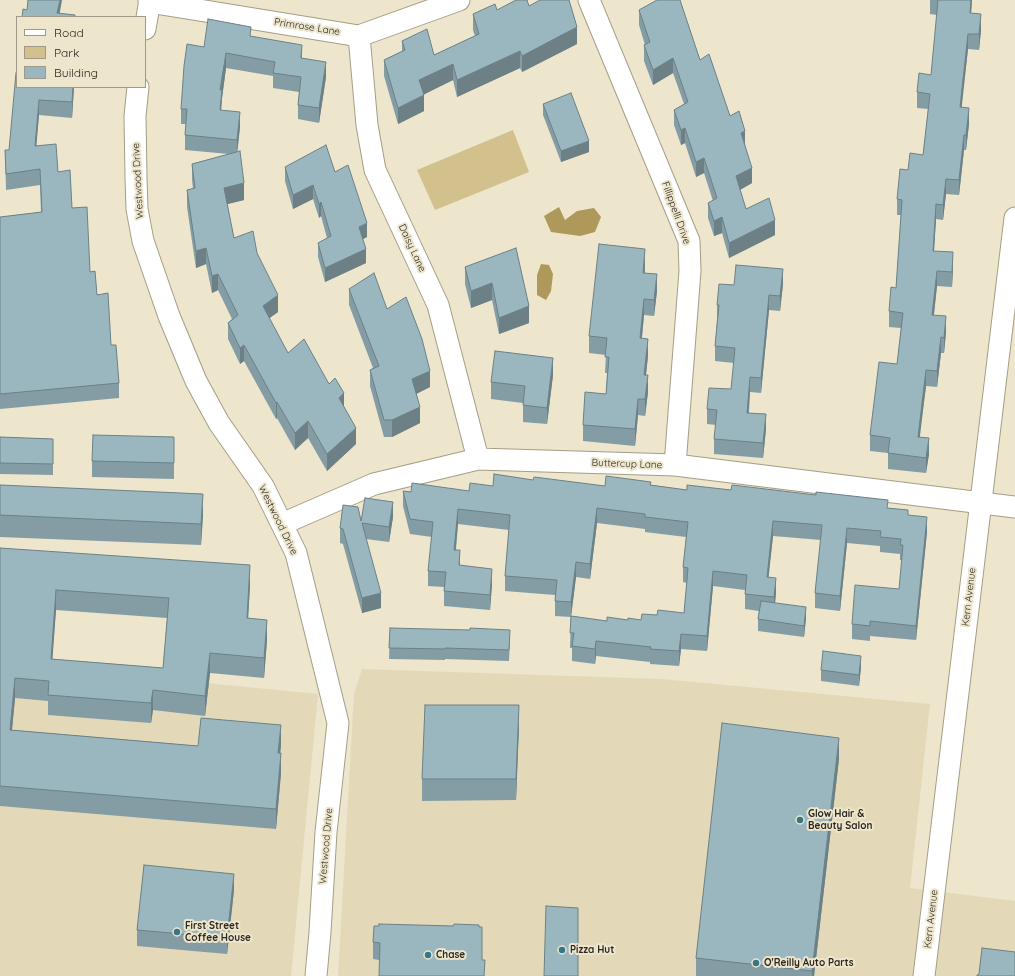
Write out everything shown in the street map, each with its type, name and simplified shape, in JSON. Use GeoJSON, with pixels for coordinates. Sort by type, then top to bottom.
{"type":"FeatureCollection","features":[{"type":"Feature","properties":{"kind":"street","name":"Primrose Lane"},"geometry":{"type":"LineString","coordinates":[[150,1],[359,36],[459,0]]}},
{"type":"Feature","properties":{"kind":"street","name":"Fillippelli Drive"},"geometry":{"type":"LineString","coordinates":[[589,0],[689,241],[690,271],[675,465]]}},
{"type":"Feature","properties":{"kind":"street"},"geometry":{"type":"LineString","coordinates":[[146,23],[150,1]]}},
{"type":"Feature","properties":{"kind":"street","name":"Daisy Lane"},"geometry":{"type":"LineString","coordinates":[[359,36],[367,125],[375,170],[438,305],[478,459]]}},
{"type":"Feature","properties":{"kind":"street","name":"Westwood Drive"},"geometry":{"type":"LineString","coordinates":[[138,88],[135,116],[137,209],[146,251],[169,316],[196,381],[219,423],[263,486],[296,553],[338,722],[326,832],[316,976]]}},
{"type":"Feature","properties":{"kind":"street","name":"Kern Avenue"},"geometry":{"type":"LineString","coordinates":[[924,976],[1015,218]]}},
{"type":"Feature","properties":{"kind":"street","name":"Buttercup Lane"},"geometry":{"type":"LineString","coordinates":[[282,524],[374,484],[478,459],[675,465],[1015,507]]}},
{"type":"Feature","properties":{"kind":"shaded area"},"geometry":{"type":"Polygon","coordinates":[[[559,207],[565,220],[577,211],[594,208],[601,217],[595,232],[580,236],[551,232],[544,216],[559,207]]]}},
{"type":"Feature","properties":{"kind":"shaded area"},"geometry":{"type":"Polygon","coordinates":[[[541,264],[549,265],[553,274],[551,291],[546,300],[537,295],[537,275],[541,264]]]}},
{"type":"Feature","properties":{"kind":"shaded area"},"geometry":{"type":"Polygon","coordinates":[[[0,663],[318,694],[291,976],[0,976],[0,663]]]}},
{"type":"Feature","properties":{"kind":"shaded area"},"geometry":{"type":"Polygon","coordinates":[[[362,669],[661,679],[930,704],[910,888],[1015,901],[1015,976],[338,976],[354,694],[362,669]]]}},
{"type":"Feature","properties":{"kind":"green space"},"geometry":{"type":"Polygon","coordinates":[[[513,130],[529,172],[435,210],[417,170],[513,130]]]}},
{"type":"Feature","properties":{"kind":"building"},"geometry":{"type":"Polygon","coordinates":[[[28,0],[60,0],[57,13],[75,16],[22,16],[23,9],[27,10],[28,0]]]}},
{"type":"Feature","properties":{"kind":"building"},"geometry":{"type":"Polygon","coordinates":[[[516,0],[527,0],[529,6],[540,0],[569,0],[577,27],[522,56],[520,51],[457,80],[453,64],[419,80],[424,95],[398,108],[384,60],[405,50],[402,41],[427,29],[434,55],[479,34],[473,14],[495,4],[497,10],[516,0]]]}},
{"type":"Feature","properties":{"kind":"building"},"geometry":{"type":"Polygon","coordinates":[[[657,0],[680,0],[700,60],[709,54],[730,116],[739,111],[745,131],[741,133],[752,168],[736,176],[746,209],[769,198],[775,220],[729,243],[722,217],[714,221],[708,203],[717,198],[704,158],[696,162],[685,128],[681,130],[674,110],[688,102],[673,58],[653,70],[644,45],[650,42],[639,10],[657,0]]]}},
{"type":"Feature","properties":{"kind":"building"},"geometry":{"type":"Polygon","coordinates":[[[938,0],[971,0],[970,13],[981,14],[979,34],[968,34],[960,107],[969,108],[966,135],[964,135],[959,180],[946,179],[943,205],[936,204],[933,251],[953,252],[952,272],[937,271],[932,315],[946,316],[944,338],[941,337],[937,371],[926,370],[918,437],[929,438],[926,458],[888,453],[890,438],[870,435],[879,362],[897,364],[903,313],[889,311],[891,287],[896,288],[902,200],[897,199],[900,169],[908,170],[910,153],[923,155],[930,94],[917,92],[919,73],[931,75],[938,0]]]}},
{"type":"Feature","properties":{"kind":"building"},"geometry":{"type":"Polygon","coordinates":[[[208,19],[251,27],[250,36],[302,45],[301,58],[326,62],[319,108],[298,105],[301,77],[273,73],[275,62],[226,53],[220,90],[222,90],[220,110],[240,112],[237,140],[185,135],[187,109],[181,109],[187,44],[204,47],[208,19]]]}},
{"type":"Feature","properties":{"kind":"building"},"geometry":{"type":"Polygon","coordinates":[[[16,73],[16,88],[73,88],[72,102],[39,100],[35,146],[56,144],[58,172],[70,170],[72,208],[87,207],[90,272],[95,271],[97,295],[108,293],[111,345],[116,345],[119,383],[0,394],[0,217],[42,212],[40,169],[6,174],[5,150],[9,150],[16,73]]]}},
{"type":"Feature","properties":{"kind":"building"},"geometry":{"type":"Polygon","coordinates":[[[571,93],[589,141],[561,151],[543,104],[571,93]]]}},
{"type":"Feature","properties":{"kind":"building"},"geometry":{"type":"Polygon","coordinates":[[[326,145],[335,172],[348,165],[367,223],[359,227],[366,249],[325,268],[318,243],[331,236],[321,202],[319,204],[313,185],[293,195],[285,167],[326,145]]]}},
{"type":"Feature","properties":{"kind":"building"},"geometry":{"type":"Polygon","coordinates":[[[240,151],[244,183],[224,188],[234,238],[253,231],[257,253],[278,295],[263,306],[288,353],[304,339],[329,384],[335,378],[344,393],[339,398],[356,428],[327,454],[308,421],[295,433],[277,402],[276,403],[244,345],[240,348],[228,323],[238,315],[218,274],[212,276],[206,248],[196,251],[187,190],[195,188],[192,164],[240,151]]]}},
{"type":"Feature","properties":{"kind":"building"},"geometry":{"type":"Polygon","coordinates":[[[599,244],[645,249],[643,273],[657,274],[654,300],[644,299],[640,338],[648,339],[644,375],[648,375],[645,399],[638,399],[635,429],[583,425],[585,392],[606,394],[609,357],[605,357],[607,338],[589,336],[599,244]]]}},
{"type":"Feature","properties":{"kind":"building"},"geometry":{"type":"Polygon","coordinates":[[[516,248],[529,306],[499,318],[492,283],[471,291],[465,267],[516,248]]]}},
{"type":"Feature","properties":{"kind":"building"},"geometry":{"type":"Polygon","coordinates":[[[736,265],[783,269],[780,296],[769,295],[761,378],[750,377],[747,413],[766,414],[763,443],[714,439],[717,410],[707,409],[709,388],[731,389],[735,348],[715,346],[719,305],[717,305],[719,284],[734,285],[736,265]]]}},
{"type":"Feature","properties":{"kind":"building"},"geometry":{"type":"Polygon","coordinates":[[[374,273],[387,309],[406,297],[422,339],[430,371],[412,379],[420,407],[392,420],[384,420],[370,370],[379,366],[349,289],[374,273]]]}},
{"type":"Feature","properties":{"kind":"building"},"geometry":{"type":"Polygon","coordinates":[[[495,351],[553,358],[547,408],[523,405],[525,386],[491,382],[495,351]]]}},
{"type":"Feature","properties":{"kind":"building"},"geometry":{"type":"Polygon","coordinates":[[[93,435],[174,437],[174,463],[92,461],[93,435]]]}},
{"type":"Feature","properties":{"kind":"building"},"geometry":{"type":"Polygon","coordinates":[[[0,437],[53,439],[53,464],[0,463],[0,437]]]}},
{"type":"Feature","properties":{"kind":"building"},"geometry":{"type":"Polygon","coordinates":[[[494,474],[533,480],[534,477],[605,486],[606,476],[651,482],[650,485],[687,490],[687,485],[731,490],[732,485],[816,495],[816,492],[888,500],[887,508],[908,510],[908,515],[927,517],[916,626],[870,621],[870,626],[852,624],[855,585],[899,589],[903,545],[900,545],[901,539],[880,537],[881,531],[847,528],[840,596],[815,593],[822,525],[773,521],[767,577],[776,578],[774,597],[745,594],[747,575],[713,571],[707,636],[681,634],[679,651],[650,649],[651,647],[596,641],[595,649],[572,646],[574,633],[570,633],[571,616],[607,621],[607,617],[641,620],[642,614],[657,615],[658,610],[684,613],[688,568],[683,567],[688,522],[645,517],[645,514],[597,508],[590,564],[576,562],[571,602],[555,601],[557,580],[505,576],[510,515],[458,509],[454,550],[460,550],[459,565],[492,569],[490,595],[444,591],[446,572],[428,571],[433,522],[410,519],[403,491],[411,492],[412,483],[469,491],[470,483],[493,486],[494,474]]]}},
{"type":"Feature","properties":{"kind":"building"},"geometry":{"type":"Polygon","coordinates":[[[0,485],[203,494],[201,524],[0,515],[0,485]]]}},
{"type":"Feature","properties":{"kind":"building"},"geometry":{"type":"Polygon","coordinates":[[[365,498],[393,502],[389,527],[362,523],[381,593],[362,598],[343,529],[340,528],[343,505],[358,507],[361,521],[365,498]]]}},
{"type":"Feature","properties":{"kind":"building"},"geometry":{"type":"Polygon","coordinates":[[[0,548],[250,565],[247,618],[267,620],[264,658],[210,653],[205,696],[153,690],[151,703],[48,695],[49,681],[15,678],[10,730],[198,746],[201,718],[281,725],[278,753],[281,753],[276,809],[0,786],[0,548]],[[56,590],[51,659],[163,668],[169,598],[56,590]]]}},
{"type":"Feature","properties":{"kind":"building"},"geometry":{"type":"Polygon","coordinates":[[[761,601],[806,607],[804,626],[758,619],[761,601]]]}},
{"type":"Feature","properties":{"kind":"building"},"geometry":{"type":"Polygon","coordinates":[[[390,628],[470,630],[470,628],[510,630],[509,650],[389,648],[390,628]]]}},
{"type":"Feature","properties":{"kind":"building"},"geometry":{"type":"Polygon","coordinates":[[[823,651],[861,656],[859,675],[821,670],[823,651]]]}},
{"type":"Feature","properties":{"kind":"building"},"geometry":{"type":"Polygon","coordinates":[[[425,705],[519,705],[516,779],[422,779],[425,705]]]}},
{"type":"Feature","properties":{"kind":"building"},"geometry":{"type":"Polygon","coordinates":[[[722,723],[839,738],[812,971],[696,958],[722,723]]]}},
{"type":"Feature","properties":{"kind":"building"},"geometry":{"type":"Polygon","coordinates":[[[144,865],[234,874],[227,938],[137,930],[144,865]]]}},
{"type":"Feature","properties":{"kind":"building","name":"Pizza Hut"},"geometry":{"type":"Polygon","coordinates":[[[546,906],[578,908],[578,976],[544,976],[546,906]]]}},
{"type":"Feature","properties":{"kind":"building","name":"Chase"},"geometry":{"type":"Polygon","coordinates":[[[379,924],[453,926],[454,924],[479,925],[479,927],[482,927],[482,960],[485,960],[484,976],[379,976],[380,943],[373,942],[374,926],[379,926],[379,924]]]}},
{"type":"Feature","properties":{"kind":"building"},"geometry":{"type":"Polygon","coordinates":[[[982,948],[1015,952],[1015,976],[977,976],[979,974],[982,948]]]}},
{"type":"Feature","properties":{"kind":"place","name":"Glow Hair & Beauty Salon"},"geometry":{"type":"Point","coordinates":[800,820]}},
{"type":"Feature","properties":{"kind":"place","name":"First Street Coffee House"},"geometry":{"type":"Point","coordinates":[177,932]}},
{"type":"Feature","properties":{"kind":"place","name":"Pizza Hut"},"geometry":{"type":"Point","coordinates":[562,950]}},
{"type":"Feature","properties":{"kind":"place","name":"Chase"},"geometry":{"type":"Point","coordinates":[428,955]}},
{"type":"Feature","properties":{"kind":"place","name":"O'Reilly Auto Parts"},"geometry":{"type":"Point","coordinates":[756,963]}}]}
